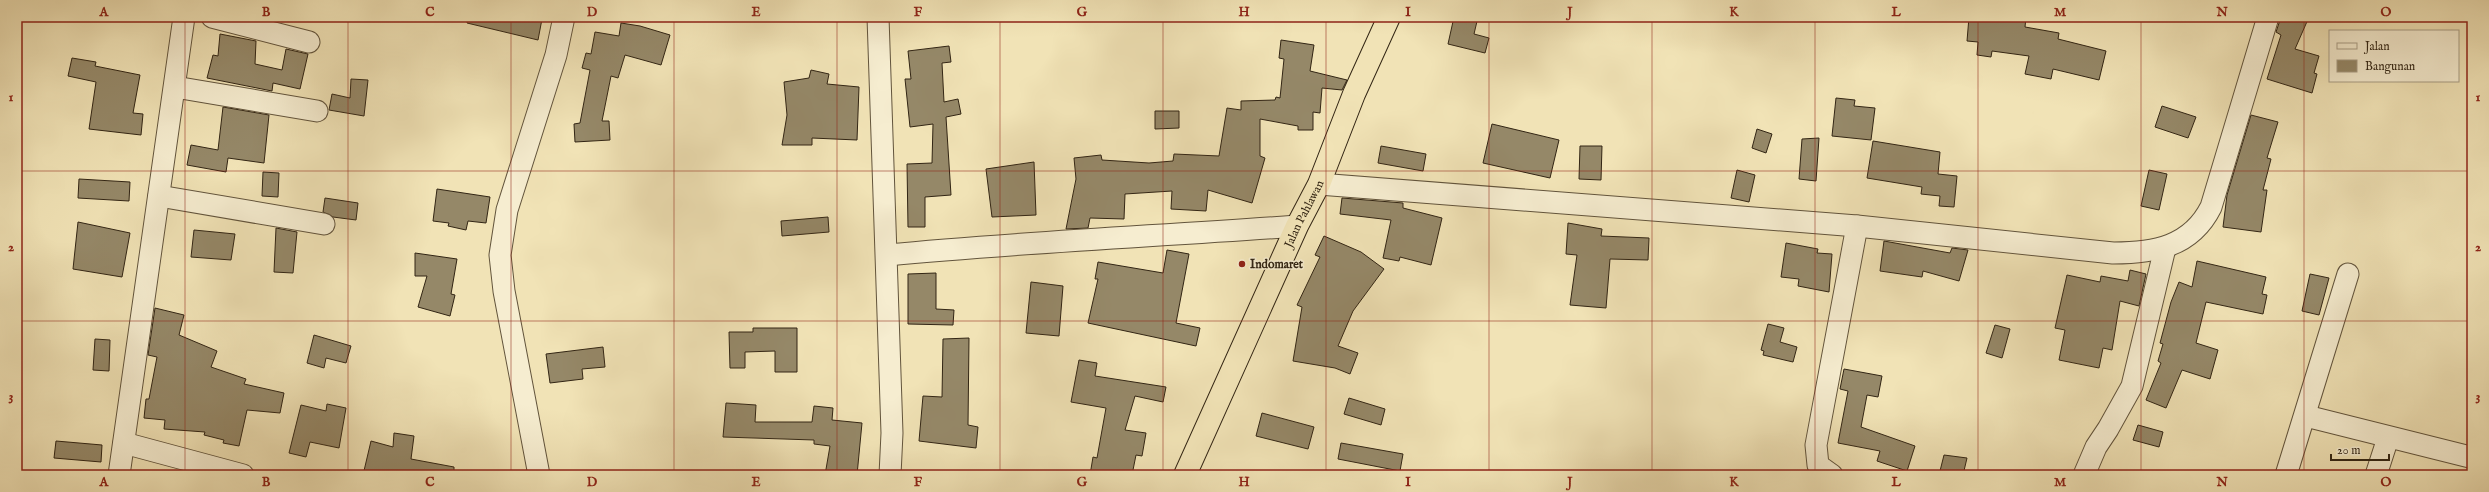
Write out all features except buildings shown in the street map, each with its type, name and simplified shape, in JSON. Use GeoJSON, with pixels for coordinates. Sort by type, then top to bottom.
{"type":"FeatureCollection","features":[{"type":"Feature","properties":{"kind":"highway","name":"Jalan Pahlawan"},"geometry":{"type":"LineString","coordinates":[[1185,475],[1297,226],[1319,184],[1354,94],[1389,17]]}},
{"type":"Feature","properties":{"kind":"street"},"geometry":{"type":"LineString","coordinates":[[119,475],[184,17]]}},
{"type":"Feature","properties":{"kind":"street"},"geometry":{"type":"LineString","coordinates":[[212,17],[309,42]]}},
{"type":"Feature","properties":{"kind":"street"},"geometry":{"type":"LineString","coordinates":[[538,475],[504,290],[500,254],[507,210],[556,55],[564,17]]}},
{"type":"Feature","properties":{"kind":"street"},"geometry":{"type":"LineString","coordinates":[[878,17],[892,433],[890,475]]}},
{"type":"Feature","properties":{"kind":"street"},"geometry":{"type":"LineString","coordinates":[[1319,184],[1857,226],[2113,253],[2134,253],[2165,248],[2195,231],[2204,220],[2211,207],[2268,17]]}},
{"type":"Feature","properties":{"kind":"street"},"geometry":{"type":"LineString","coordinates":[[175,87],[316,111]]}},
{"type":"Feature","properties":{"kind":"street"},"geometry":{"type":"LineString","coordinates":[[159,196],[324,224]]}},
{"type":"Feature","properties":{"kind":"street"},"geometry":{"type":"LineString","coordinates":[[887,255],[1018,242],[1139,237],[1297,226]]}},
{"type":"Feature","properties":{"kind":"street"},"geometry":{"type":"LineString","coordinates":[[1832,475],[1818,465],[1816,445],[1857,226]]}},
{"type":"Feature","properties":{"kind":"street"},"geometry":{"type":"LineString","coordinates":[[2084,475],[2096,447],[2132,386],[2165,248]]}},
{"type":"Feature","properties":{"kind":"street"},"geometry":{"type":"LineString","coordinates":[[2286,475],[2306,416],[2348,274]]}},
{"type":"Feature","properties":{"kind":"street"},"geometry":{"type":"LineString","coordinates":[[2306,416],[2388,438],[2470,457]]}},
{"type":"Feature","properties":{"kind":"street"},"geometry":{"type":"LineString","coordinates":[[2376,475],[2388,438]]}},
{"type":"Feature","properties":{"kind":"street"},"geometry":{"type":"LineString","coordinates":[[124,443],[243,475]]}},
{"type":"Feature","properties":{"kind":"place","name":"Indomaret"},"geometry":{"type":"Point","coordinates":[1242,264]}}]}
